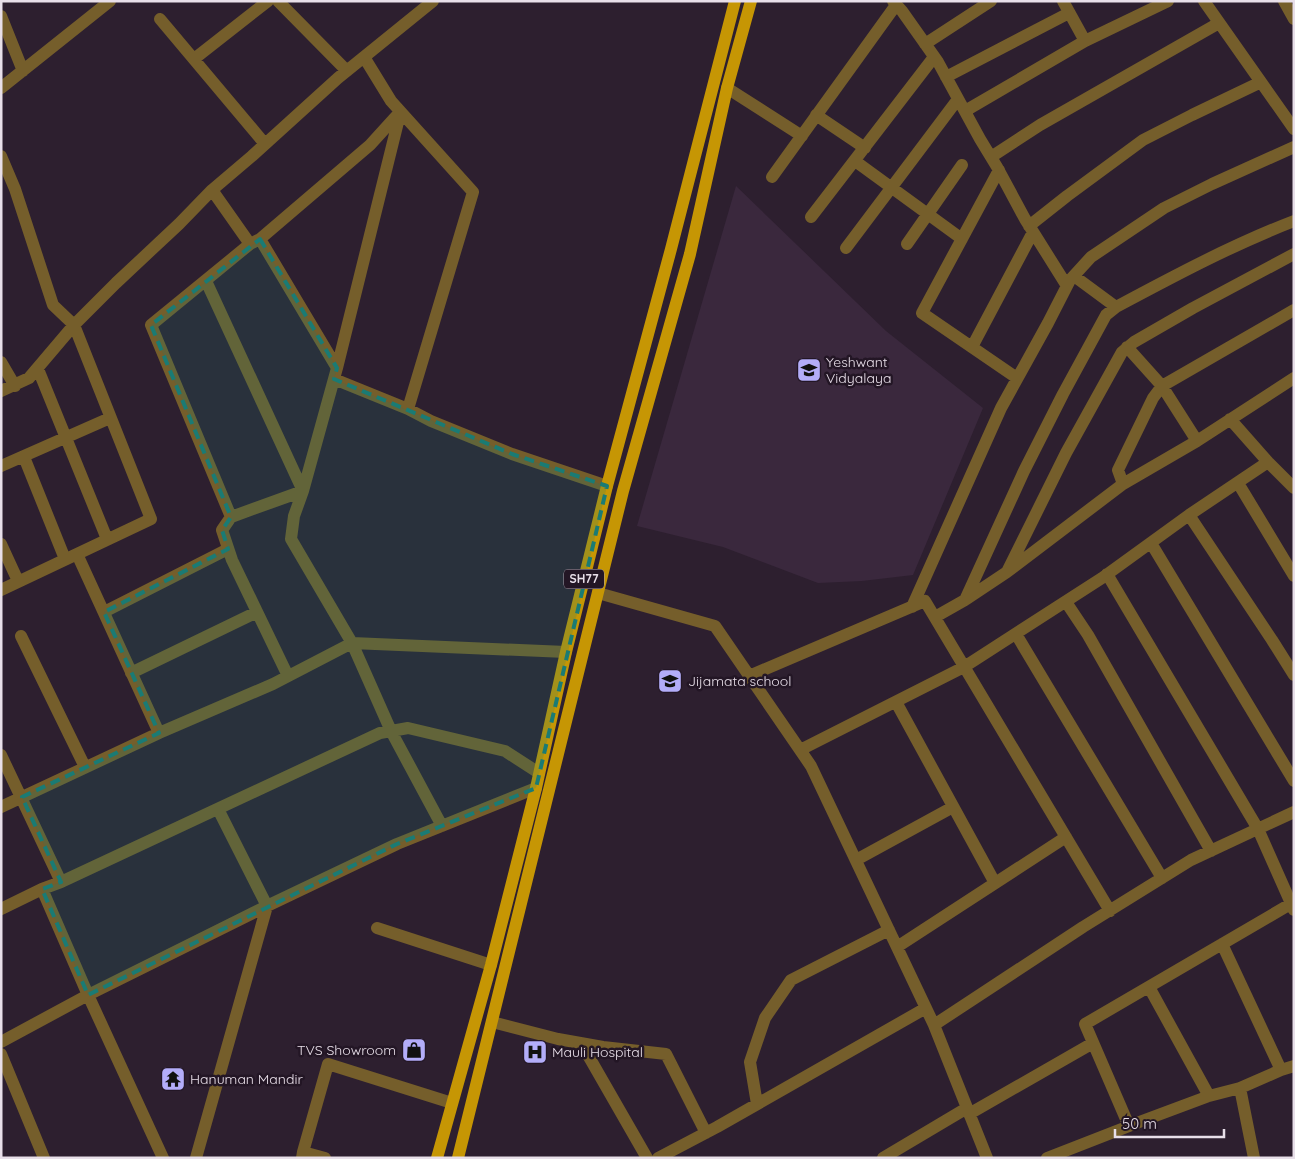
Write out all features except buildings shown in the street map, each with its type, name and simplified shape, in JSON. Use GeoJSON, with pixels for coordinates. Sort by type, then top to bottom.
{"type":"FeatureCollection","features":[{"type":"Feature","properties":{"kind":"main road","name":"SH77"},"geometry":{"type":"LineString","coordinates":[[438,1158],[491,965],[536,788],[566,652],[607,486],[735,1]]}},
{"type":"Feature","properties":{"kind":"main road","name":"SH77"},"geometry":{"type":"LineString","coordinates":[[458,1158],[598,593],[624,491],[690,254],[727,88],[751,1]]}},
{"type":"Feature","properties":{"kind":"street"},"geometry":{"type":"LineString","coordinates":[[1,88],[110,1]]}},
{"type":"Feature","properties":{"kind":"street"},"geometry":{"type":"LineString","coordinates":[[194,59],[268,1]]}},
{"type":"Feature","properties":{"kind":"street"},"geometry":{"type":"LineString","coordinates":[[278,1],[347,71]]}},
{"type":"Feature","properties":{"kind":"street"},"geometry":{"type":"LineString","coordinates":[[1,391],[29,378],[74,325],[212,190],[347,71],[433,1]]}},
{"type":"Feature","properties":{"kind":"street"},"geometry":{"type":"LineString","coordinates":[[925,44],[991,1]]}},
{"type":"Feature","properties":{"kind":"street"},"geometry":{"type":"LineString","coordinates":[[1062,1],[1085,41]]}},
{"type":"Feature","properties":{"kind":"street"},"geometry":{"type":"LineString","coordinates":[[965,111],[1085,41],[1168,1]]}},
{"type":"Feature","properties":{"kind":"street"},"geometry":{"type":"LineString","coordinates":[[1204,1],[1294,129]]}},
{"type":"Feature","properties":{"kind":"street"},"geometry":{"type":"LineString","coordinates":[[1284,1],[1294,19]]}},
{"type":"Feature","properties":{"kind":"street"},"geometry":{"type":"LineString","coordinates":[[772,176],[895,3],[934,57],[1031,229],[1070,281],[1116,306]]}},
{"type":"Feature","properties":{"kind":"street"},"geometry":{"type":"LineString","coordinates":[[946,77],[1069,13]]}},
{"type":"Feature","properties":{"kind":"street"},"geometry":{"type":"LineString","coordinates":[[1,16],[22,71]]}},
{"type":"Feature","properties":{"kind":"street"},"geometry":{"type":"LineString","coordinates":[[160,19],[265,144]]}},
{"type":"Feature","properties":{"kind":"street"},"geometry":{"type":"LineString","coordinates":[[991,157],[1048,120],[1219,23]]}},
{"type":"Feature","properties":{"kind":"street"},"geometry":{"type":"LineString","coordinates":[[364,57],[391,101],[473,192],[408,408]]}},
{"type":"Feature","properties":{"kind":"street"},"geometry":{"type":"LineString","coordinates":[[811,218],[934,57]]}},
{"type":"Feature","properties":{"kind":"street"},"geometry":{"type":"LineString","coordinates":[[972,347],[1031,229],[1068,196],[1143,140],[1261,82]]}},
{"type":"Feature","properties":{"kind":"street"},"geometry":{"type":"LineString","coordinates":[[727,88],[802,136]]}},
{"type":"Feature","properties":{"kind":"street"},"geometry":{"type":"LineString","coordinates":[[846,248],[958,99]]}},
{"type":"Feature","properties":{"kind":"street"},"geometry":{"type":"LineString","coordinates":[[232,518],[151,325],[370,145],[400,112]]}},
{"type":"Feature","properties":{"kind":"street"},"geometry":{"type":"LineString","coordinates":[[400,112],[336,373],[303,491],[294,516],[291,539],[352,643],[391,731],[442,826]]}},
{"type":"Feature","properties":{"kind":"street"},"geometry":{"type":"LineString","coordinates":[[816,115],[864,148]]}},
{"type":"Feature","properties":{"kind":"street"},"geometry":{"type":"LineString","coordinates":[[912,607],[1000,408],[1070,281],[1092,257],[1164,208],[1294,147]]}},
{"type":"Feature","properties":{"kind":"street"},"geometry":{"type":"LineString","coordinates":[[1,156],[15,188],[54,305],[74,325],[151,519],[1,590]]}},
{"type":"Feature","properties":{"kind":"street"},"geometry":{"type":"LineString","coordinates":[[855,161],[962,239]]}},
{"type":"Feature","properties":{"kind":"street"},"geometry":{"type":"LineString","coordinates":[[907,244],[962,165]]}},
{"type":"Feature","properties":{"kind":"street"},"geometry":{"type":"LineString","coordinates":[[999,170],[922,313],[1017,378]]}},
{"type":"Feature","properties":{"kind":"street"},"geometry":{"type":"LineString","coordinates":[[212,190],[255,241],[336,373],[431,421],[512,454],[607,486]]}},
{"type":"Feature","properties":{"kind":"street"},"geometry":{"type":"LineString","coordinates":[[965,600],[1024,471],[1106,314],[1116,306],[1192,267],[1294,221]]}},
{"type":"Feature","properties":{"kind":"street"},"geometry":{"type":"LineString","coordinates":[[1008,572],[1071,445],[1122,352],[1127,347],[1192,308],[1294,254]]}},
{"type":"Feature","properties":{"kind":"street"},"geometry":{"type":"LineString","coordinates":[[206,281],[303,491]]}},
{"type":"Feature","properties":{"kind":"street"},"geometry":{"type":"LineString","coordinates":[[1123,484],[1118,470],[1153,398],[1162,386],[1294,310]]}},
{"type":"Feature","properties":{"kind":"street"},"geometry":{"type":"LineString","coordinates":[[1127,347],[1162,386],[1198,441]]}},
{"type":"Feature","properties":{"kind":"street"},"geometry":{"type":"LineString","coordinates":[[1,362],[15,386]]}},
{"type":"Feature","properties":{"kind":"street"},"geometry":{"type":"LineString","coordinates":[[38,369],[107,539]]}},
{"type":"Feature","properties":{"kind":"street"},"geometry":{"type":"LineString","coordinates":[[935,617],[1008,572],[1123,484],[1198,441],[1294,378]]}},
{"type":"Feature","properties":{"kind":"street"},"geometry":{"type":"LineString","coordinates":[[1,466],[110,418]]}},
{"type":"Feature","properties":{"kind":"street"},"geometry":{"type":"LineString","coordinates":[[1230,419],[1294,488]]}},
{"type":"Feature","properties":{"kind":"street"},"geometry":{"type":"LineString","coordinates":[[24,457],[64,559]]}},
{"type":"Feature","properties":{"kind":"street"},"geometry":{"type":"LineString","coordinates":[[800,750],[964,667],[1108,574],[1268,462]]}},
{"type":"Feature","properties":{"kind":"street"},"geometry":{"type":"LineString","coordinates":[[1238,482],[1294,576]]}},
{"type":"Feature","properties":{"kind":"street"},"geometry":{"type":"LineString","coordinates":[[288,676],[232,560],[222,530],[232,518],[303,491]]}},
{"type":"Feature","properties":{"kind":"street"},"geometry":{"type":"LineString","coordinates":[[1189,516],[1294,675]]}},
{"type":"Feature","properties":{"kind":"street"},"geometry":{"type":"LineString","coordinates":[[1151,543],[1294,782]]}},
{"type":"Feature","properties":{"kind":"street"},"geometry":{"type":"LineString","coordinates":[[1,544],[18,582]]}},
{"type":"Feature","properties":{"kind":"street"},"geometry":{"type":"LineString","coordinates":[[104,612],[228,548]]}},
{"type":"Feature","properties":{"kind":"street"},"geometry":{"type":"LineString","coordinates":[[77,554],[159,733]]}},
{"type":"Feature","properties":{"kind":"street"},"geometry":{"type":"LineString","coordinates":[[1108,574],[1258,829],[1293,905],[1085,1024],[1129,1126]]}},
{"type":"Feature","properties":{"kind":"street"},"geometry":{"type":"LineString","coordinates":[[598,593],[714,626],[800,750],[811,766],[934,1025],[987,1158]]}},
{"type":"Feature","properties":{"kind":"street"},"geometry":{"type":"LineString","coordinates":[[749,676],[925,601],[1110,911]]}},
{"type":"Feature","properties":{"kind":"street"},"geometry":{"type":"LineString","coordinates":[[1066,602],[1088,635],[1211,851]]}},
{"type":"Feature","properties":{"kind":"street"},"geometry":{"type":"LineString","coordinates":[[132,673],[257,612]]}},
{"type":"Feature","properties":{"kind":"street"},"geometry":{"type":"LineString","coordinates":[[1016,634],[1162,878]]}},
{"type":"Feature","properties":{"kind":"street"},"geometry":{"type":"LineString","coordinates":[[21,636],[85,767]]}},
{"type":"Feature","properties":{"kind":"street"},"geometry":{"type":"LineString","coordinates":[[1,807],[159,733],[273,684],[352,643],[566,652]]}},
{"type":"Feature","properties":{"kind":"street"},"geometry":{"type":"LineString","coordinates":[[896,702],[995,884]]}},
{"type":"Feature","properties":{"kind":"street"},"geometry":{"type":"LineString","coordinates":[[1,909],[380,733],[408,728],[504,751],[539,774]]}},
{"type":"Feature","properties":{"kind":"street"},"geometry":{"type":"LineString","coordinates":[[1,755],[61,882]]}},
{"type":"Feature","properties":{"kind":"street"},"geometry":{"type":"LineString","coordinates":[[1,1042],[88,995],[267,906],[398,844],[536,788]]}},
{"type":"Feature","properties":{"kind":"street"},"geometry":{"type":"LineString","coordinates":[[856,860],[953,807]]}},
{"type":"Feature","properties":{"kind":"street"},"geometry":{"type":"LineString","coordinates":[[196,1158],[267,906],[218,809]]}},
{"type":"Feature","properties":{"kind":"street"},"geometry":{"type":"LineString","coordinates":[[934,1025],[1191,860],[1294,812]]}},
{"type":"Feature","properties":{"kind":"street"},"geometry":{"type":"LineString","coordinates":[[897,948],[1066,837]]}},
{"type":"Feature","properties":{"kind":"street"},"geometry":{"type":"LineString","coordinates":[[42,889],[88,995],[163,1158]]}},
{"type":"Feature","properties":{"kind":"street"},"geometry":{"type":"LineString","coordinates":[[377,928],[491,965]]}},
{"type":"Feature","properties":{"kind":"street"},"geometry":{"type":"LineString","coordinates":[[757,1104],[750,1062],[765,1018],[791,980],[889,930]]}},
{"type":"Feature","properties":{"kind":"street"},"geometry":{"type":"LineString","coordinates":[[1222,944],[1281,1070]]}},
{"type":"Feature","properties":{"kind":"street"},"geometry":{"type":"LineString","coordinates":[[1149,987],[1209,1096]]}},
{"type":"Feature","properties":{"kind":"street"},"geometry":{"type":"LineString","coordinates":[[658,1158],[706,1133],[926,1008]]}},
{"type":"Feature","properties":{"kind":"street"},"geometry":{"type":"LineString","coordinates":[[492,1022],[558,1039],[603,1047],[666,1054],[706,1133]]}},
{"type":"Feature","properties":{"kind":"street"},"geometry":{"type":"LineString","coordinates":[[883,1158],[1094,1042]]}},
{"type":"Feature","properties":{"kind":"street"},"geometry":{"type":"LineString","coordinates":[[581,1043],[647,1158]]}},
{"type":"Feature","properties":{"kind":"street"},"geometry":{"type":"LineString","coordinates":[[1,1054],[44,1158]]}},
{"type":"Feature","properties":{"kind":"street"},"geometry":{"type":"LineString","coordinates":[[325,1158],[303,1155],[328,1064],[452,1103]]}},
{"type":"Feature","properties":{"kind":"street"},"geometry":{"type":"LineString","coordinates":[[1047,1158],[1209,1096],[1240,1088],[1294,1066]]}},
{"type":"Feature","properties":{"kind":"street"},"geometry":{"type":"LineString","coordinates":[[1240,1088],[1254,1158]]}},
{"type":"Feature","properties":{"kind":"highlighted area"},"geometry":{"type":"Polygon","coordinates":[[[260,239],[337,368],[334,379],[512,454],[607,486],[536,788],[397,844],[88,995],[42,889],[61,882],[22,797],[159,733],[104,612],[228,549],[222,530],[231,517],[151,325],[260,239]]]}},
{"type":"Feature","properties":{"kind":"shaded area","name":"Yeshwant Vidyalaya"},"geometry":{"type":"Polygon","coordinates":[[[736,186],[886,331],[983,408],[913,575],[862,581],[818,583],[723,547],[637,526],[736,186]]]}},
{"type":"Feature","properties":{"kind":"place","name":"Yeshwant Vidyalaya"},"geometry":{"type":"Point","coordinates":[809,370]}},
{"type":"Feature","properties":{"kind":"place","name":"Jijamata school"},"geometry":{"type":"Point","coordinates":[670,681]}},
{"type":"Feature","properties":{"kind":"place","name":"TVS Showroom"},"geometry":{"type":"Point","coordinates":[414,1050]}},
{"type":"Feature","properties":{"kind":"place","name":"Mauli Hospital"},"geometry":{"type":"Point","coordinates":[535,1052]}},
{"type":"Feature","properties":{"kind":"place","name":"Hanuman Mandir"},"geometry":{"type":"Point","coordinates":[173,1079]}}]}
